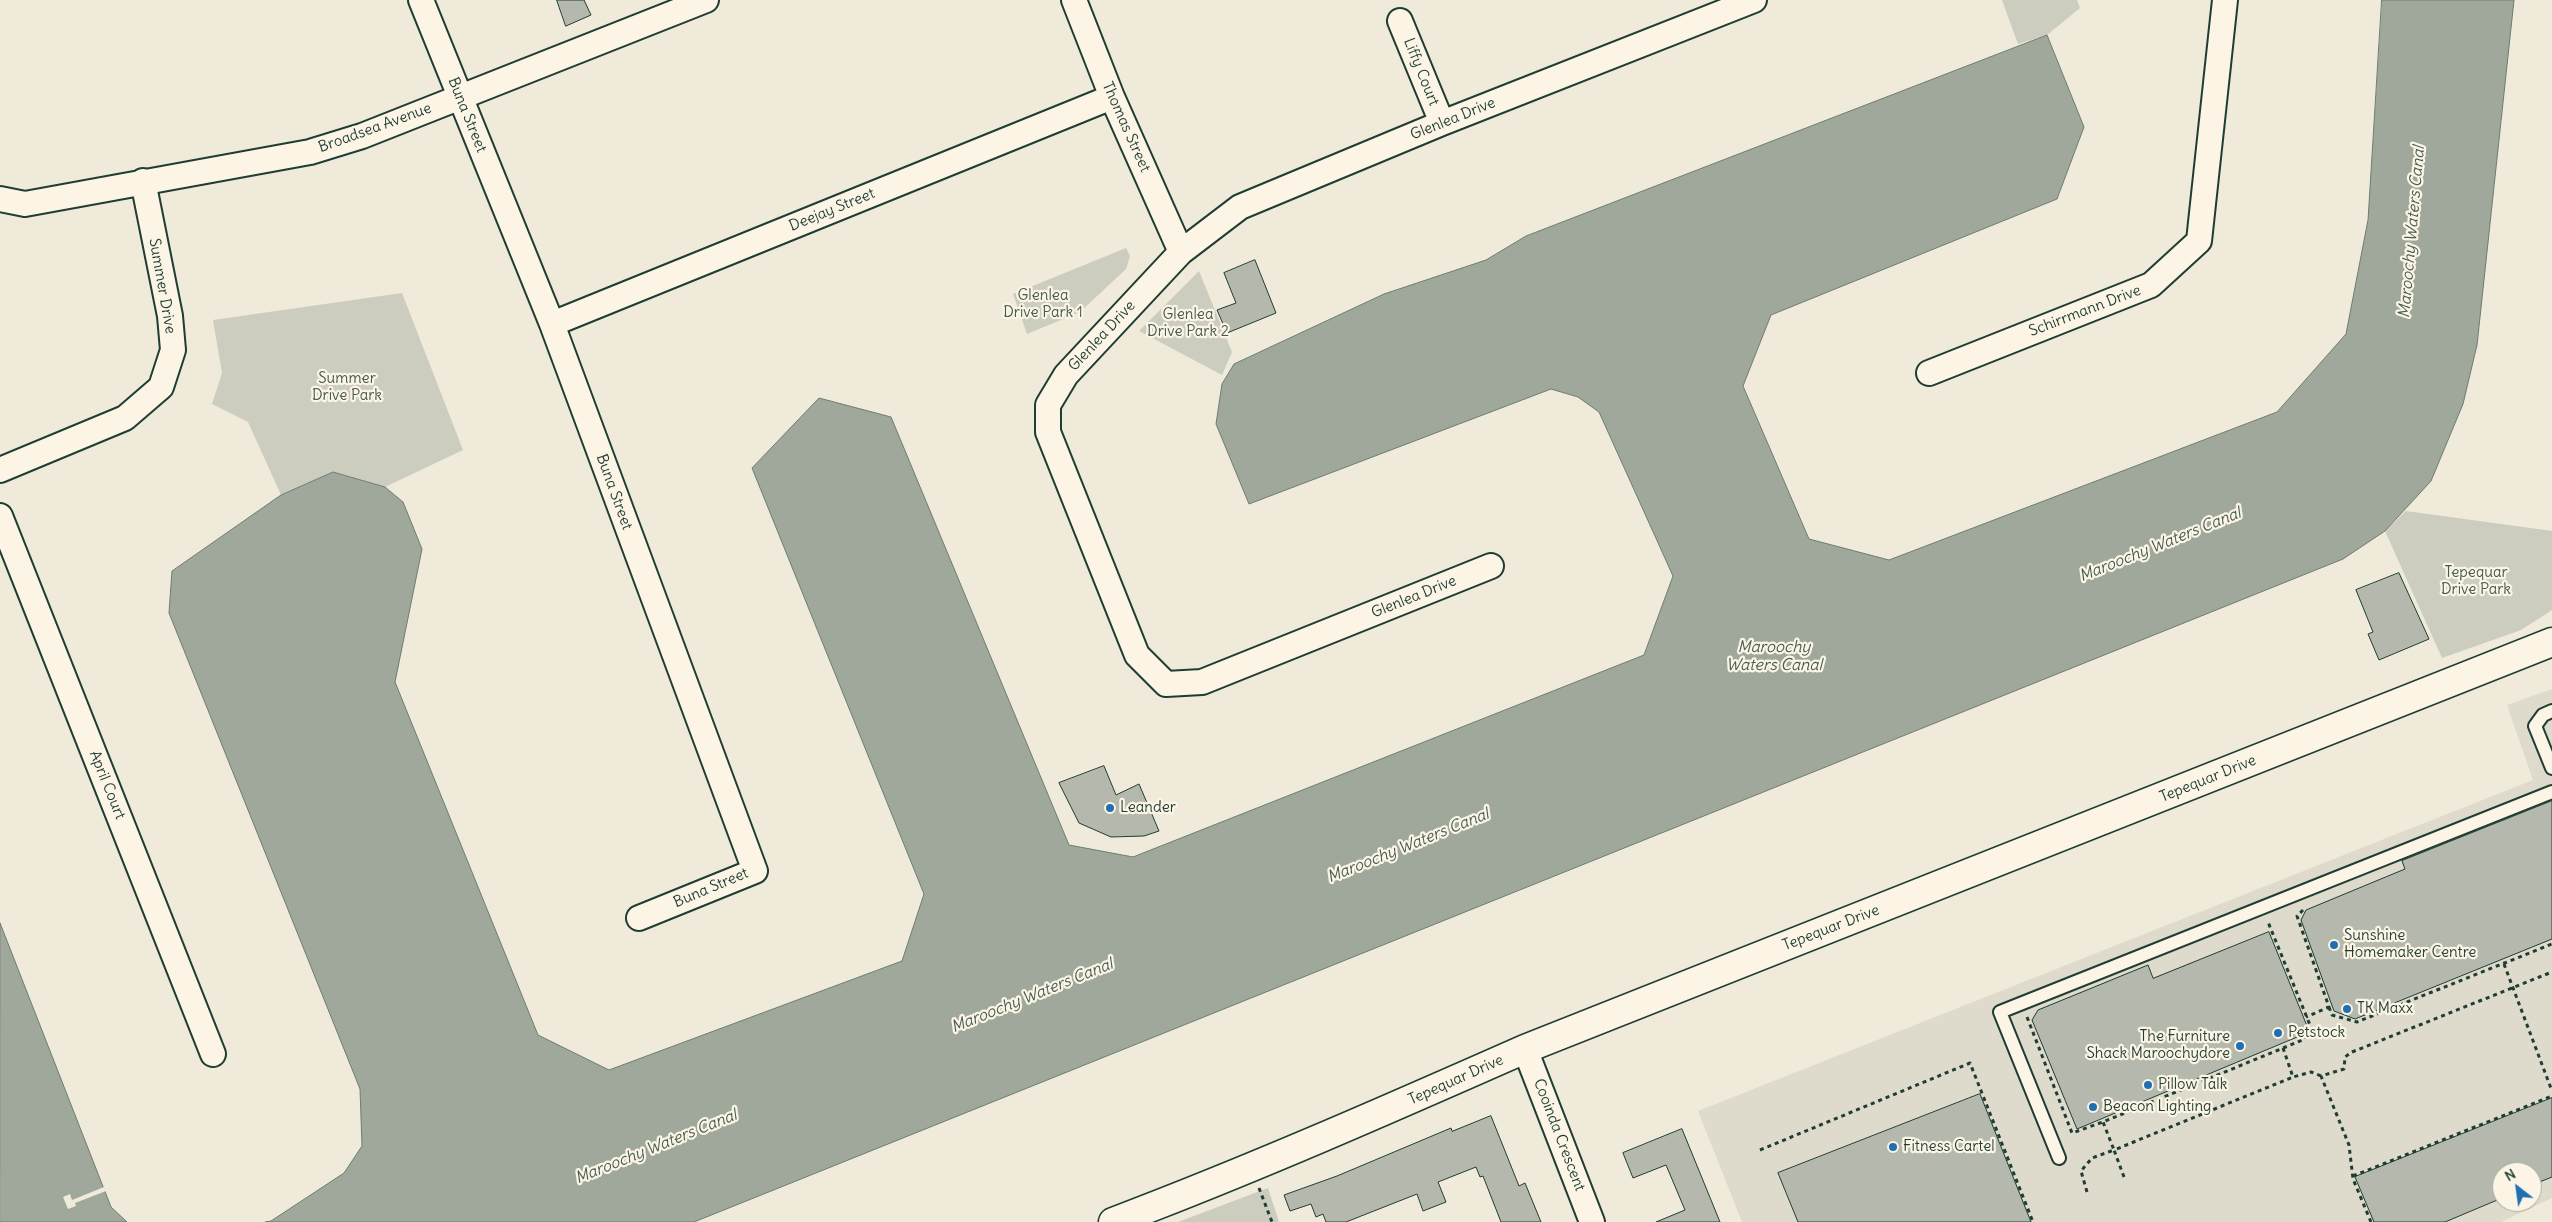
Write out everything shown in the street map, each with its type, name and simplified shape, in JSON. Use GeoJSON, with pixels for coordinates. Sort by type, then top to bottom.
{"type":"FeatureCollection","features":[{"type":"Feature","properties":{"kind":"street","name":"Buna Street"},"geometry":{"type":"LineString","coordinates":[[421,0],[552,324],[754,871],[639,918]]}},
{"type":"Feature","properties":{"kind":"street","name":"Broadsea Avenue"},"geometry":{"type":"LineString","coordinates":[[0,199],[25,204],[310,152],[362,136],[706,0]]}},
{"type":"Feature","properties":{"kind":"street","name":"Thomas Street"},"geometry":{"type":"LineString","coordinates":[[1074,0],[1112,96],[1181,252]]}},
{"type":"Feature","properties":{"kind":"street","name":"Glenlea Drive"},"geometry":{"type":"LineString","coordinates":[[1492,566],[1202,682],[1166,684],[1137,655],[1048,432],[1048,405],[1066,374],[1181,252],[1240,207],[1442,123],[1754,0]]}},
{"type":"Feature","properties":{"kind":"street","name":"Schirrmann Drive"},"geometry":{"type":"LineString","coordinates":[[1928,373],[2150,285],[2199,241],[2225,0]]}},
{"type":"Feature","properties":{"kind":"street","name":"Liffy Court"},"geometry":{"type":"LineString","coordinates":[[1400,21],[1442,123]]}},
{"type":"Feature","properties":{"kind":"street","name":"Deejay Street"},"geometry":{"type":"LineString","coordinates":[[552,324],[1112,96]]}},
{"type":"Feature","properties":{"kind":"street","name":"Summer Drive"},"geometry":{"type":"LineString","coordinates":[[0,470],[125,418],[161,387],[173,350],[170,316],[143,181]]}},
{"type":"Feature","properties":{"kind":"street","name":"April Court"},"geometry":{"type":"LineString","coordinates":[[0,516],[213,1054]]}},
{"type":"Feature","properties":{"kind":"street","name":"Tepequar Drive"},"geometry":{"type":"LineString","coordinates":[[1113,1222],[1212,1184],[1363,1121],[1525,1049],[2551,642]]}},
{"type":"Feature","properties":{"kind":"street","name":"Cooinda Crescent"},"geometry":{"type":"LineString","coordinates":[[1525,1049],[1592,1222]]}},
{"type":"Feature","properties":{"kind":"lane"},"geometry":{"type":"LineString","coordinates":[[2552,711],[2543,714],[2535,726],[2552,768]]}},
{"type":"Feature","properties":{"kind":"lane"},"geometry":{"type":"LineString","coordinates":[[2059,1158],[2000,1012],[2552,792]]}},
{"type":"Feature","properties":{"kind":"path"},"geometry":{"type":"LineString","coordinates":[[2312,887],[2311,903],[2297,916],[2332,1015],[2357,1022],[2552,944]]}},
{"type":"Feature","properties":{"kind":"path"},"geometry":{"type":"LineString","coordinates":[[2033,999],[2027,1017],[2072,1133],[2104,1122],[2305,1039],[2310,1025],[2262,906]]}},
{"type":"Feature","properties":{"kind":"path"},"geometry":{"type":"LineString","coordinates":[[2504,964],[2552,1090]]}},
{"type":"Feature","properties":{"kind":"path"},"geometry":{"type":"LineString","coordinates":[[2087,1192],[2080,1171],[2092,1158],[2293,1077],[2311,1072],[2321,1076],[2344,1069],[2345,1057],[2352,1052],[2552,972]]}},
{"type":"Feature","properties":{"kind":"path"},"geometry":{"type":"LineString","coordinates":[[2306,1017],[2329,1007]]}},
{"type":"Feature","properties":{"kind":"path"},"geometry":{"type":"LineString","coordinates":[[2283,1048],[2293,1077]]}},
{"type":"Feature","properties":{"kind":"path"},"geometry":{"type":"LineString","coordinates":[[1760,1150],[1970,1063],[2033,1222]]}},
{"type":"Feature","properties":{"kind":"path"},"geometry":{"type":"LineString","coordinates":[[2321,1076],[2349,1145],[2353,1176],[2369,1221]]}},
{"type":"Feature","properties":{"kind":"path"},"geometry":{"type":"LineString","coordinates":[[2353,1176],[2552,1096]]}},
{"type":"Feature","properties":{"kind":"path"},"geometry":{"type":"LineString","coordinates":[[2104,1122],[2124,1177]]}},
{"type":"Feature","properties":{"kind":"path"},"geometry":{"type":"LineString","coordinates":[[1258,1184],[1272,1222]]}},
{"type":"Feature","properties":{"kind":"shaded area","name":"Sunshine Homemaker Centre"},"geometry":{"type":"Polygon","coordinates":[[[2552,689],[2552,1198],[2542,1203],[2542,1162],[2492,1162],[2492,1212],[2522,1212],[2501,1222],[1742,1222],[1698,1111],[2533,780],[2507,705],[2552,689]]]}},
{"type":"Feature","properties":{"kind":"green space"},"geometry":{"type":"Polygon","coordinates":[[[2002,0],[2077,0],[2080,8],[2047,35],[2018,44],[2002,0]]]}},
{"type":"Feature","properties":{"kind":"green space","name":"Glenlea Drive Park 1"},"geometry":{"type":"Polygon","coordinates":[[[1126,248],[1130,256],[1126,269],[1080,312],[1027,334],[1013,294],[1126,248]]]}},
{"type":"Feature","properties":{"kind":"green space","name":"Glenlea Drive Park 2"},"geometry":{"type":"Polygon","coordinates":[[[1199,271],[1232,352],[1222,375],[1139,331],[1199,271]]]}},
{"type":"Feature","properties":{"kind":"green space","name":"Summer Drive Park"},"geometry":{"type":"Polygon","coordinates":[[[402,293],[463,450],[385,487],[333,472],[281,495],[248,422],[212,404],[222,373],[213,320],[402,293]]]}},
{"type":"Feature","properties":{"kind":"green space","name":"Tepequar Drive Park"},"geometry":{"type":"Polygon","coordinates":[[[2406,511],[2552,531],[2552,610],[2521,630],[2442,658],[2385,531],[2406,511]]]}},
{"type":"Feature","properties":{"kind":"green space"},"geometry":{"type":"Polygon","coordinates":[[[1268,1188],[1279,1222],[1178,1222],[1268,1188]]]}},
{"type":"Feature","properties":{"kind":"water","name":"Maroochy Waters Canal"},"geometry":{"type":"Polygon","coordinates":[[[2382,0],[2514,0],[2477,345],[2463,404],[2431,481],[2385,531],[2343,559],[694,1222],[265,1222],[271,1221],[344,1173],[362,1146],[360,1089],[169,613],[172,571],[281,495],[333,472],[385,487],[403,502],[422,549],[395,682],[538,1035],[609,1070],[902,961],[924,894],[752,468],[819,398],[891,417],[1069,845],[1133,857],[1644,655],[1673,576],[1599,412],[1578,397],[1551,389],[1249,504],[1216,424],[1222,384],[1234,364],[1384,294],[1486,260],[1526,236],[2047,35],[2084,127],[2057,199],[1771,315],[1743,386],[1809,539],[1889,560],[2277,412],[2346,334],[2368,220],[2382,0]]]}},
{"type":"Feature","properties":{"kind":"water"},"geometry":{"type":"Polygon","coordinates":[[[0,923],[111,1207],[127,1222],[0,1222],[0,923]]]}},
{"type":"Feature","properties":{"kind":"pier"},"geometry":{"type":"Polygon","coordinates":[[[104,1187],[106,1191],[75,1203],[76,1206],[68,1209],[63,1197],[70,1194],[72,1200],[104,1187]]]}},
{"type":"Feature","properties":{"kind":"building"},"geometry":{"type":"Polygon","coordinates":[[[557,0],[584,0],[591,15],[566,26],[557,0]]]}},
{"type":"Feature","properties":{"kind":"building"},"geometry":{"type":"Polygon","coordinates":[[[1255,260],[1276,313],[1227,333],[1217,310],[1236,303],[1224,273],[1255,260]]]}},
{"type":"Feature","properties":{"kind":"building"},"geometry":{"type":"Polygon","coordinates":[[[2399,573],[2429,639],[2379,660],[2368,634],[2373,632],[2356,590],[2399,573]]]}},
{"type":"Feature","properties":{"kind":"building","name":"Leander"},"geometry":{"type":"Polygon","coordinates":[[[1104,766],[1116,795],[1139,784],[1159,831],[1144,836],[1111,837],[1079,823],[1059,783],[1104,766]]]}},
{"type":"Feature","properties":{"kind":"building"},"geometry":{"type":"Polygon","coordinates":[[[2552,801],[2552,939],[2355,1019],[2334,1011],[2301,920],[2306,910],[2405,869],[2402,861],[2552,801]]]}},
{"type":"Feature","properties":{"kind":"building"},"geometry":{"type":"Polygon","coordinates":[[[2269,932],[2307,1026],[2302,1035],[2077,1129],[2032,1020],[2038,1010],[2148,965],[2153,978],[2269,932]]]}},
{"type":"Feature","properties":{"kind":"building"},"geometry":{"type":"Polygon","coordinates":[[[1980,1094],[2031,1222],[1798,1222],[1778,1173],[1980,1094]]]}},
{"type":"Feature","properties":{"kind":"building"},"geometry":{"type":"Polygon","coordinates":[[[2552,1098],[2552,1177],[2542,1181],[2542,1162],[2492,1162],[2492,1202],[2445,1222],[2374,1222],[2355,1177],[2552,1098]]]}},
{"type":"Feature","properties":{"kind":"building"},"geometry":{"type":"Polygon","coordinates":[[[1491,1116],[1519,1186],[1525,1183],[1541,1222],[1501,1222],[1483,1176],[1480,1177],[1476,1167],[1438,1182],[1446,1202],[1423,1211],[1417,1194],[1346,1222],[1326,1222],[1323,1214],[1316,1217],[1311,1204],[1290,1211],[1284,1195],[1337,1176],[1451,1128],[1452,1131],[1491,1116]]]}},
{"type":"Feature","properties":{"kind":"building"},"geometry":{"type":"Polygon","coordinates":[[[1682,1129],[1720,1222],[1656,1222],[1685,1210],[1666,1165],[1633,1178],[1623,1153],[1682,1129]]]}},
{"type":"Feature","properties":{"kind":"place","name":"Leander"},"geometry":{"type":"Point","coordinates":[1110,808]}},
{"type":"Feature","properties":{"kind":"place","name":"Sunshine Homemaker Centre"},"geometry":{"type":"Point","coordinates":[2334,945]}},
{"type":"Feature","properties":{"kind":"place","name":"TK Maxx"},"geometry":{"type":"Point","coordinates":[2347,1009]}},
{"type":"Feature","properties":{"kind":"place","name":"Petstock"},"geometry":{"type":"Point","coordinates":[2278,1033]}},
{"type":"Feature","properties":{"kind":"place","name":"The Furniture Shack Maroochydore"},"geometry":{"type":"Point","coordinates":[2240,1046]}},
{"type":"Feature","properties":{"kind":"place","name":"Pillow Talk"},"geometry":{"type":"Point","coordinates":[2148,1085]}},
{"type":"Feature","properties":{"kind":"place","name":"Beacon Lighting"},"geometry":{"type":"Point","coordinates":[2093,1107]}},
{"type":"Feature","properties":{"kind":"place","name":"Fitness Cartel"},"geometry":{"type":"Point","coordinates":[1893,1147]}}]}
